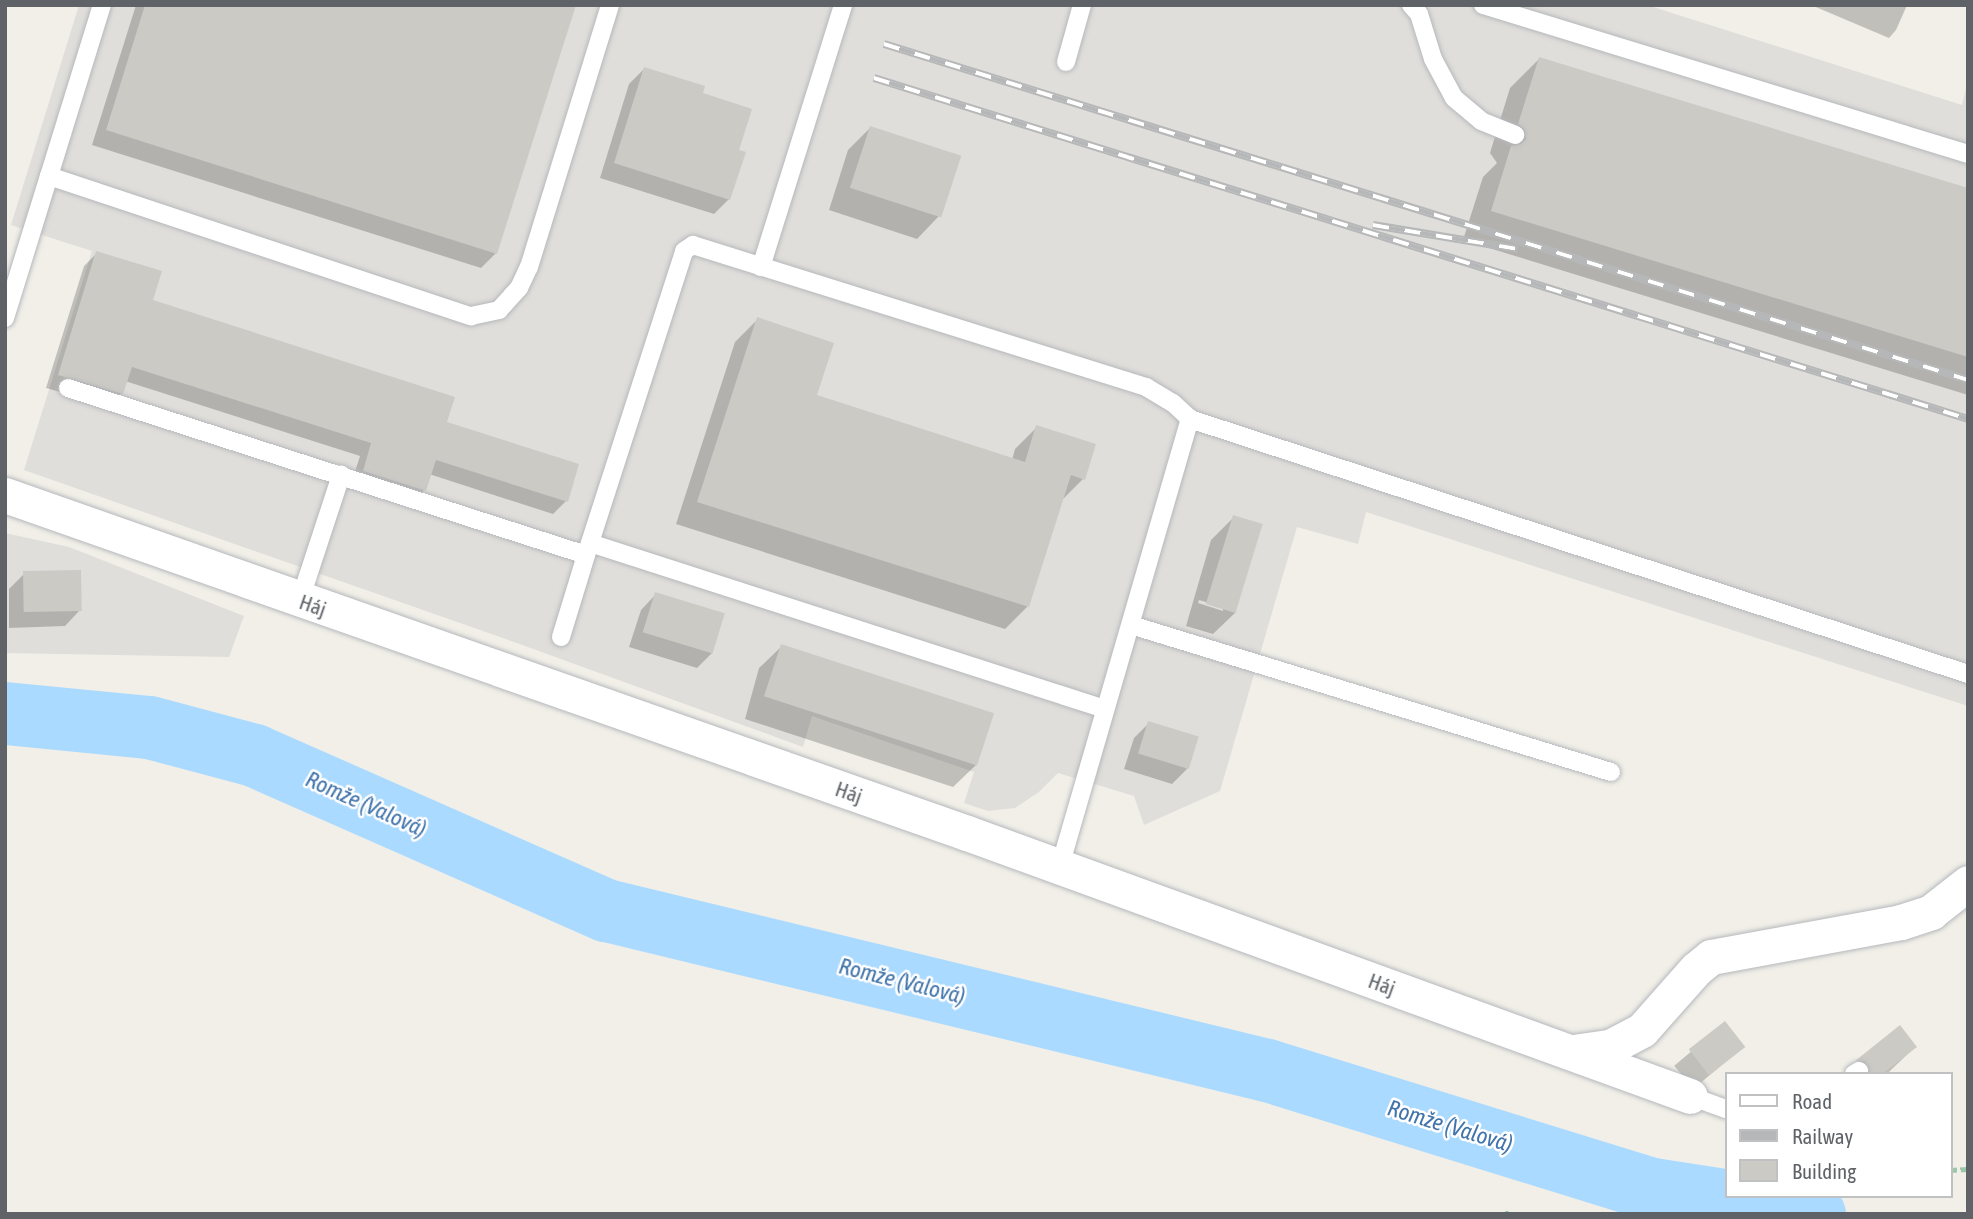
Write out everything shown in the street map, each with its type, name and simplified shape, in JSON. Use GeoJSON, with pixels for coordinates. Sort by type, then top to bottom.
{"type":"FeatureCollection","features":[{"type":"Feature","properties":{"kind":"street","name":"Háj"},"geometry":{"type":"LineString","coordinates":[[5,495],[1060,866],[1690,1096]]}},
{"type":"Feature","properties":{"kind":"street"},"geometry":{"type":"LineString","coordinates":[[1569,1052],[1596,1051],[1636,1034],[1656,1018],[1693,972],[1711,957],[1901,922],[1931,912],[1968,883]]}},
{"type":"Feature","properties":{"kind":"lane"},"geometry":{"type":"LineString","coordinates":[[5,318],[102,5]]}},
{"type":"Feature","properties":{"kind":"lane"},"geometry":{"type":"LineString","coordinates":[[49,176],[471,316],[489,314],[506,304],[529,267],[610,5]]}},
{"type":"Feature","properties":{"kind":"lane"},"geometry":{"type":"LineString","coordinates":[[761,267],[843,5]]}},
{"type":"Feature","properties":{"kind":"lane"},"geometry":{"type":"LineString","coordinates":[[1066,62],[1082,5]]}},
{"type":"Feature","properties":{"kind":"lane"},"geometry":{"type":"LineString","coordinates":[[1411,5],[1419,14],[1433,59],[1454,97],[1481,121],[1515,135]]}},
{"type":"Feature","properties":{"kind":"lane"},"geometry":{"type":"LineString","coordinates":[[1483,5],[1968,154]]}},
{"type":"Feature","properties":{"kind":"lane"},"geometry":{"type":"LineString","coordinates":[[561,637],[684,251],[693,245],[1146,387],[1173,403],[1190,419],[1968,674]]}},
{"type":"Feature","properties":{"kind":"lane"},"geometry":{"type":"LineString","coordinates":[[68,388],[341,475],[1105,709]]}},
{"type":"Feature","properties":{"kind":"lane"},"geometry":{"type":"LineString","coordinates":[[1060,866],[1190,419]]}},
{"type":"Feature","properties":{"kind":"lane"},"geometry":{"type":"LineString","coordinates":[[300,600],[341,475]]}},
{"type":"Feature","properties":{"kind":"lane"},"geometry":{"type":"LineString","coordinates":[[1131,625],[1611,772]]}},
{"type":"Feature","properties":{"kind":"lane"},"geometry":{"type":"LineString","coordinates":[[1690,1096],[1724,1108]]}},
{"type":"Feature","properties":{"kind":"shaded area"},"geometry":{"type":"Polygon","coordinates":[[[79,5],[1647,5],[1962,105],[1968,80],[1968,706],[1366,512],[1358,544],[1297,527],[1220,791],[1144,825],[1134,796],[1058,773],[1039,792],[1015,808],[988,811],[964,803],[974,772],[812,716],[803,747],[514,642],[24,470],[92,251],[11,225],[79,5]]]}},
{"type":"Feature","properties":{"kind":"shaded area"},"geometry":{"type":"Polygon","coordinates":[[[5,533],[69,547],[244,616],[229,657],[5,653],[5,533]]]}},
{"type":"Feature","properties":{"kind":"building"},"geometry":{"type":"Polygon","coordinates":[[[145,5],[576,5],[497,254],[106,130],[145,5]]]}},
{"type":"Feature","properties":{"kind":"building"},"geometry":{"type":"Polygon","coordinates":[[[1539,57],[1968,188],[1968,357],[1491,211],[1511,146],[1521,144],[1526,139],[1524,129],[1518,124],[1539,57]]]}},
{"type":"Feature","properties":{"kind":"building"},"geometry":{"type":"Polygon","coordinates":[[[644,67],[705,86],[703,93],[752,109],[739,150],[746,152],[730,200],[614,163],[644,67]]]}},
{"type":"Feature","properties":{"kind":"building"},"geometry":{"type":"Polygon","coordinates":[[[870,126],[961,156],[941,217],[850,188],[870,126]]]}},
{"type":"Feature","properties":{"kind":"building"},"geometry":{"type":"Polygon","coordinates":[[[96,251],[162,271],[153,300],[455,397],[447,422],[579,464],[568,502],[436,460],[426,491],[363,471],[371,443],[132,367],[123,394],[58,375],[96,251]]]}},
{"type":"Feature","properties":{"kind":"building"},"geometry":{"type":"Polygon","coordinates":[[[757,317],[834,343],[817,395],[1025,462],[1036,425],[1096,444],[1085,480],[1071,475],[1029,607],[697,502],[757,317]]]}},
{"type":"Feature","properties":{"kind":"building"},"geometry":{"type":"Polygon","coordinates":[[[1233,515],[1263,524],[1235,613],[1206,604],[1233,515]]]}},
{"type":"Feature","properties":{"kind":"building"},"geometry":{"type":"Polygon","coordinates":[[[81,570],[82,611],[24,612],[23,571],[81,570]]]}},
{"type":"Feature","properties":{"kind":"building"},"geometry":{"type":"Polygon","coordinates":[[[655,592],[725,613],[713,654],[643,632],[655,592]]]}},
{"type":"Feature","properties":{"kind":"building"},"geometry":{"type":"Polygon","coordinates":[[[781,644],[994,713],[977,766],[764,696],[781,644]]]}},
{"type":"Feature","properties":{"kind":"building"},"geometry":{"type":"Polygon","coordinates":[[[1148,721],[1199,736],[1189,769],[1138,754],[1148,721]]]}},
{"type":"Feature","properties":{"kind":"building"},"geometry":{"type":"Polygon","coordinates":[[[1725,1021],[1745,1047],[1709,1075],[1689,1049],[1725,1021]]]}},
{"type":"Feature","properties":{"kind":"building"},"geometry":{"type":"Polygon","coordinates":[[[1900,1025],[1917,1047],[1885,1072],[1869,1072],[1865,1061],[1855,1061],[1900,1025]]]}},
{"type":"Feature","properties":{"kind":"waterway","name":"Romže (Valová)"},"geometry":{"type":"LineString","coordinates":[[5,713],[149,727],[254,755],[606,910],[1267,1070],[1652,1189],[1814,1214]]}},
{"type":"Feature","properties":{"kind":"railway"},"geometry":{"type":"LineString","coordinates":[[884,44],[1968,380]]}},
{"type":"Feature","properties":{"kind":"railway"},"geometry":{"type":"LineString","coordinates":[[874,78],[1968,419]]}},
{"type":"Feature","properties":{"kind":"railway"},"geometry":{"type":"LineString","coordinates":[[1373,225],[1518,249]]}}]}
